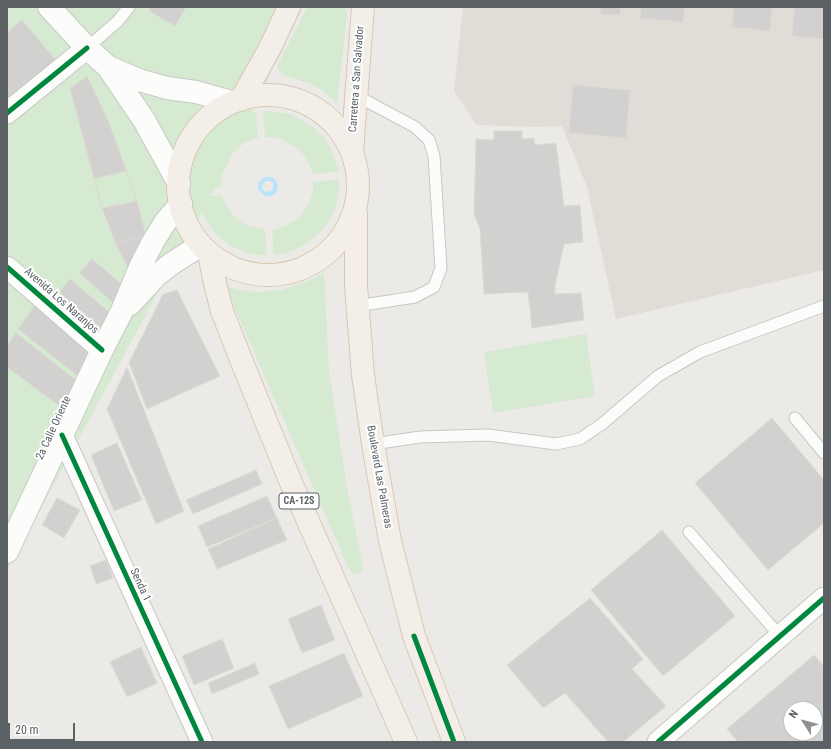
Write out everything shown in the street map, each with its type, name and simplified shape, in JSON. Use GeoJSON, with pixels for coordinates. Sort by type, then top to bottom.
{"type":"FeatureCollection","features":[{"type":"Feature","properties":{"kind":"main road"},"geometry":{"type":"LineString","coordinates":[[48,7],[87,48],[108,67],[144,120],[180,194],[186,222],[205,249],[224,264],[249,273],[276,275],[294,272],[318,260],[338,242],[348,227],[356,202],[358,177],[352,152],[344,136],[332,122],[310,106],[294,99],[276,96],[258,96],[236,101],[204,123],[191,141],[182,161],[180,194]]}},
{"type":"Feature","properties":{"kind":"main road"},"geometry":{"type":"LineString","coordinates":[[236,101],[271,46],[289,7]]}},
{"type":"Feature","properties":{"kind":"main road","name":"Carretera a San Salvador"},"geometry":{"type":"LineString","coordinates":[[352,152],[360,63],[359,12]]}},
{"type":"Feature","properties":{"kind":"main road"},"geometry":{"type":"LineString","coordinates":[[108,67],[139,80],[167,88],[196,92],[236,101]]}},
{"type":"Feature","properties":{"kind":"main road","name":"2a Calle Oriente"},"geometry":{"type":"LineString","coordinates":[[7,552],[102,350],[121,313],[141,265],[180,194]]}},
{"type":"Feature","properties":{"kind":"main road","name":"Boulevard Las Palmeras"},"geometry":{"type":"LineString","coordinates":[[356,202],[357,306],[363,375],[373,444],[390,541],[414,636],[454,742]]}},
{"type":"Feature","properties":{"kind":"main road","name":"2a Calle Oriente"},"geometry":{"type":"LineString","coordinates":[[121,313],[156,276],[185,254],[205,249]]}},
{"type":"Feature","properties":{"kind":"main road","name":"CA-12S"},"geometry":{"type":"LineString","coordinates":[[205,249],[222,311],[240,359],[289,478],[406,742]]}},
{"type":"Feature","properties":{"kind":"street"},"geometry":{"type":"LineString","coordinates":[[7,112],[87,48]]}},
{"type":"Feature","properties":{"kind":"street","name":"Avenida Los Naranjos"},"geometry":{"type":"LineString","coordinates":[[7,267],[102,350]]}},
{"type":"Feature","properties":{"kind":"street","name":"Senda 1"},"geometry":{"type":"LineString","coordinates":[[62,436],[202,742]]}},
{"type":"Feature","properties":{"kind":"street"},"geometry":{"type":"LineString","coordinates":[[658,742],[824,598]]}},
{"type":"Feature","properties":{"kind":"lane"},"geometry":{"type":"LineString","coordinates":[[87,48],[118,22],[130,7]]}},
{"type":"Feature","properties":{"kind":"lane"},"geometry":{"type":"LineString","coordinates":[[356,96],[415,127],[429,140],[434,156],[441,268],[434,287],[415,297],[357,306]]}},
{"type":"Feature","properties":{"kind":"lane"},"geometry":{"type":"LineString","coordinates":[[373,444],[420,437],[473,435],[488,435],[556,444],[580,439],[602,424],[658,376],[700,352],[824,306]]}},
{"type":"Feature","properties":{"kind":"lane"},"geometry":{"type":"LineString","coordinates":[[795,418],[824,453]]}},
{"type":"Feature","properties":{"kind":"lane"},"geometry":{"type":"LineString","coordinates":[[689,532],[780,636]]}},
{"type":"Feature","properties":{"kind":"shaded area"},"geometry":{"type":"Polygon","coordinates":[[[463,7],[824,7],[824,270],[616,319],[587,187],[562,126],[539,127],[477,125],[454,91],[463,7]]]}},
{"type":"Feature","properties":{"kind":"green space"},"geometry":{"type":"Polygon","coordinates":[[[7,7],[303,7],[252,112],[256,112],[258,138],[245,142],[233,153],[222,175],[221,187],[215,188],[210,196],[222,195],[227,207],[235,217],[246,225],[265,230],[267,255],[250,254],[230,246],[214,232],[201,213],[7,571],[7,7]]]}},
{"type":"Feature","properties":{"kind":"green space"},"geometry":{"type":"Polygon","coordinates":[[[307,7],[345,7],[347,14],[337,103],[319,88],[309,83],[285,76],[279,71],[277,66],[307,7]]]}},
{"type":"Feature","properties":{"kind":"green space"},"geometry":{"type":"Polygon","coordinates":[[[263,111],[287,113],[312,126],[325,139],[331,149],[339,171],[313,174],[305,156],[296,147],[278,138],[265,137],[263,111]]]}},
{"type":"Feature","properties":{"kind":"green space"},"geometry":{"type":"Polygon","coordinates":[[[339,179],[339,190],[336,206],[329,221],[322,230],[306,244],[290,252],[274,255],[272,230],[286,226],[302,214],[310,202],[313,182],[339,179]]]}},
{"type":"Feature","properties":{"kind":"green space"},"geometry":{"type":"Polygon","coordinates":[[[324,272],[329,371],[347,488],[363,567],[363,571],[356,575],[350,571],[225,286],[245,291],[261,292],[282,290],[309,281],[324,272]]]}},
{"type":"Feature","properties":{"kind":"green space"},"geometry":{"type":"Polygon","coordinates":[[[586,334],[595,396],[493,413],[484,352],[586,334]]]}},
{"type":"Feature","properties":{"kind":"water"},"geometry":{"type":"Polygon","coordinates":[[[265,177],[272,177],[278,185],[277,192],[271,196],[265,196],[258,190],[258,183],[265,177]],[[266,181],[262,185],[265,192],[273,189],[273,183],[266,181]]]}},
{"type":"Feature","properties":{"kind":"building"},"geometry":{"type":"Polygon","coordinates":[[[151,7],[186,7],[175,26],[149,11],[151,7]]]}},
{"type":"Feature","properties":{"kind":"building"},"geometry":{"type":"Polygon","coordinates":[[[601,7],[621,7],[620,15],[600,14],[601,7]]]}},
{"type":"Feature","properties":{"kind":"building"},"geometry":{"type":"Polygon","coordinates":[[[641,7],[685,7],[683,22],[640,18],[641,7]]]}},
{"type":"Feature","properties":{"kind":"building"},"geometry":{"type":"Polygon","coordinates":[[[734,7],[772,7],[770,31],[732,27],[734,7]]]}},
{"type":"Feature","properties":{"kind":"building"},"geometry":{"type":"Polygon","coordinates":[[[795,7],[824,7],[824,39],[792,36],[795,7]]]}},
{"type":"Feature","properties":{"kind":"building"},"geometry":{"type":"Polygon","coordinates":[[[22,20],[59,64],[7,105],[7,33],[22,20]]]}},
{"type":"Feature","properties":{"kind":"building"},"geometry":{"type":"Polygon","coordinates":[[[87,76],[108,120],[137,201],[102,208],[70,89],[87,76]]]}},
{"type":"Feature","properties":{"kind":"building"},"geometry":{"type":"Polygon","coordinates":[[[573,85],[630,90],[626,138],[569,133],[573,85]]]}},
{"type":"Feature","properties":{"kind":"building"},"geometry":{"type":"Polygon","coordinates":[[[494,131],[522,131],[522,139],[534,138],[535,145],[556,143],[564,206],[580,205],[583,242],[564,244],[555,286],[555,294],[581,293],[584,320],[532,328],[528,292],[484,294],[480,229],[474,214],[476,139],[494,140],[494,131]]]}},
{"type":"Feature","properties":{"kind":"building"},"geometry":{"type":"Polygon","coordinates":[[[126,171],[137,201],[102,208],[94,179],[126,171]]]}},
{"type":"Feature","properties":{"kind":"building"},"geometry":{"type":"Polygon","coordinates":[[[137,201],[146,236],[116,244],[102,208],[137,201]]]}},
{"type":"Feature","properties":{"kind":"building"},"geometry":{"type":"Polygon","coordinates":[[[146,236],[130,271],[116,244],[146,236]]]}},
{"type":"Feature","properties":{"kind":"building"},"geometry":{"type":"Polygon","coordinates":[[[92,259],[126,288],[117,306],[79,273],[92,259]]]}},
{"type":"Feature","properties":{"kind":"building"},"geometry":{"type":"Polygon","coordinates":[[[70,279],[115,317],[106,332],[59,292],[70,279]]]}},
{"type":"Feature","properties":{"kind":"building"},"geometry":{"type":"Polygon","coordinates":[[[177,290],[220,376],[147,409],[129,363],[163,294],[177,290]]]}},
{"type":"Feature","properties":{"kind":"building"},"geometry":{"type":"Polygon","coordinates":[[[36,304],[97,352],[78,376],[18,329],[36,304]]]}},
{"type":"Feature","properties":{"kind":"building"},"geometry":{"type":"Polygon","coordinates":[[[16,333],[81,384],[69,413],[7,367],[7,346],[16,333]]]}},
{"type":"Feature","properties":{"kind":"building"},"geometry":{"type":"Polygon","coordinates":[[[127,367],[184,511],[156,524],[107,409],[127,367]]]}},
{"type":"Feature","properties":{"kind":"building"},"geometry":{"type":"Polygon","coordinates":[[[772,418],[824,480],[824,523],[768,570],[695,483],[772,418]]]}},
{"type":"Feature","properties":{"kind":"building"},"geometry":{"type":"Polygon","coordinates":[[[117,443],[142,500],[114,511],[91,455],[117,443]]]}},
{"type":"Feature","properties":{"kind":"building"},"geometry":{"type":"Polygon","coordinates":[[[256,470],[262,484],[193,514],[186,500],[256,470]]]}},
{"type":"Feature","properties":{"kind":"building"},"geometry":{"type":"Polygon","coordinates":[[[267,496],[277,518],[207,547],[198,526],[267,496]]]}},
{"type":"Feature","properties":{"kind":"building"},"geometry":{"type":"Polygon","coordinates":[[[57,498],[80,510],[64,538],[42,525],[57,498]]]}},
{"type":"Feature","properties":{"kind":"building"},"geometry":{"type":"Polygon","coordinates":[[[277,518],[287,540],[217,569],[208,549],[277,518]]]}},
{"type":"Feature","properties":{"kind":"building"},"geometry":{"type":"Polygon","coordinates":[[[662,530],[735,616],[663,676],[591,590],[662,530]]]}},
{"type":"Feature","properties":{"kind":"building"},"geometry":{"type":"Polygon","coordinates":[[[106,560],[113,578],[96,584],[90,566],[106,560]]]}},
{"type":"Feature","properties":{"kind":"building"},"geometry":{"type":"Polygon","coordinates":[[[590,598],[643,659],[632,669],[666,706],[623,742],[608,742],[565,693],[543,708],[507,665],[590,598]]]}},
{"type":"Feature","properties":{"kind":"building"},"geometry":{"type":"Polygon","coordinates":[[[321,605],[335,640],[302,653],[288,619],[321,605]]]}},
{"type":"Feature","properties":{"kind":"building"},"geometry":{"type":"Polygon","coordinates":[[[222,639],[234,668],[194,685],[182,656],[222,639]]]}},
{"type":"Feature","properties":{"kind":"building"},"geometry":{"type":"Polygon","coordinates":[[[141,647],[157,683],[127,697],[110,662],[141,647]]]}},
{"type":"Feature","properties":{"kind":"building"},"geometry":{"type":"Polygon","coordinates":[[[344,653],[363,696],[288,729],[269,686],[344,653]]]}},
{"type":"Feature","properties":{"kind":"building"},"geometry":{"type":"Polygon","coordinates":[[[814,655],[824,666],[824,742],[738,742],[727,729],[814,655]]]}},
{"type":"Feature","properties":{"kind":"building"},"geometry":{"type":"Polygon","coordinates":[[[255,663],[259,674],[212,694],[208,683],[255,663]]]}},
{"type":"Feature","properties":{"kind":"cycle path"},"geometry":{"type":"LineString","coordinates":[[7,113],[87,48]]}},
{"type":"Feature","properties":{"kind":"cycle path"},"geometry":{"type":"LineString","coordinates":[[7,267],[102,350]]}},
{"type":"Feature","properties":{"kind":"cycle path"},"geometry":{"type":"LineString","coordinates":[[62,435],[202,742]]}},
{"type":"Feature","properties":{"kind":"cycle path"},"geometry":{"type":"LineString","coordinates":[[658,742],[824,598]]}},
{"type":"Feature","properties":{"kind":"cycle path"},"geometry":{"type":"LineString","coordinates":[[414,636],[454,742]]}}]}
